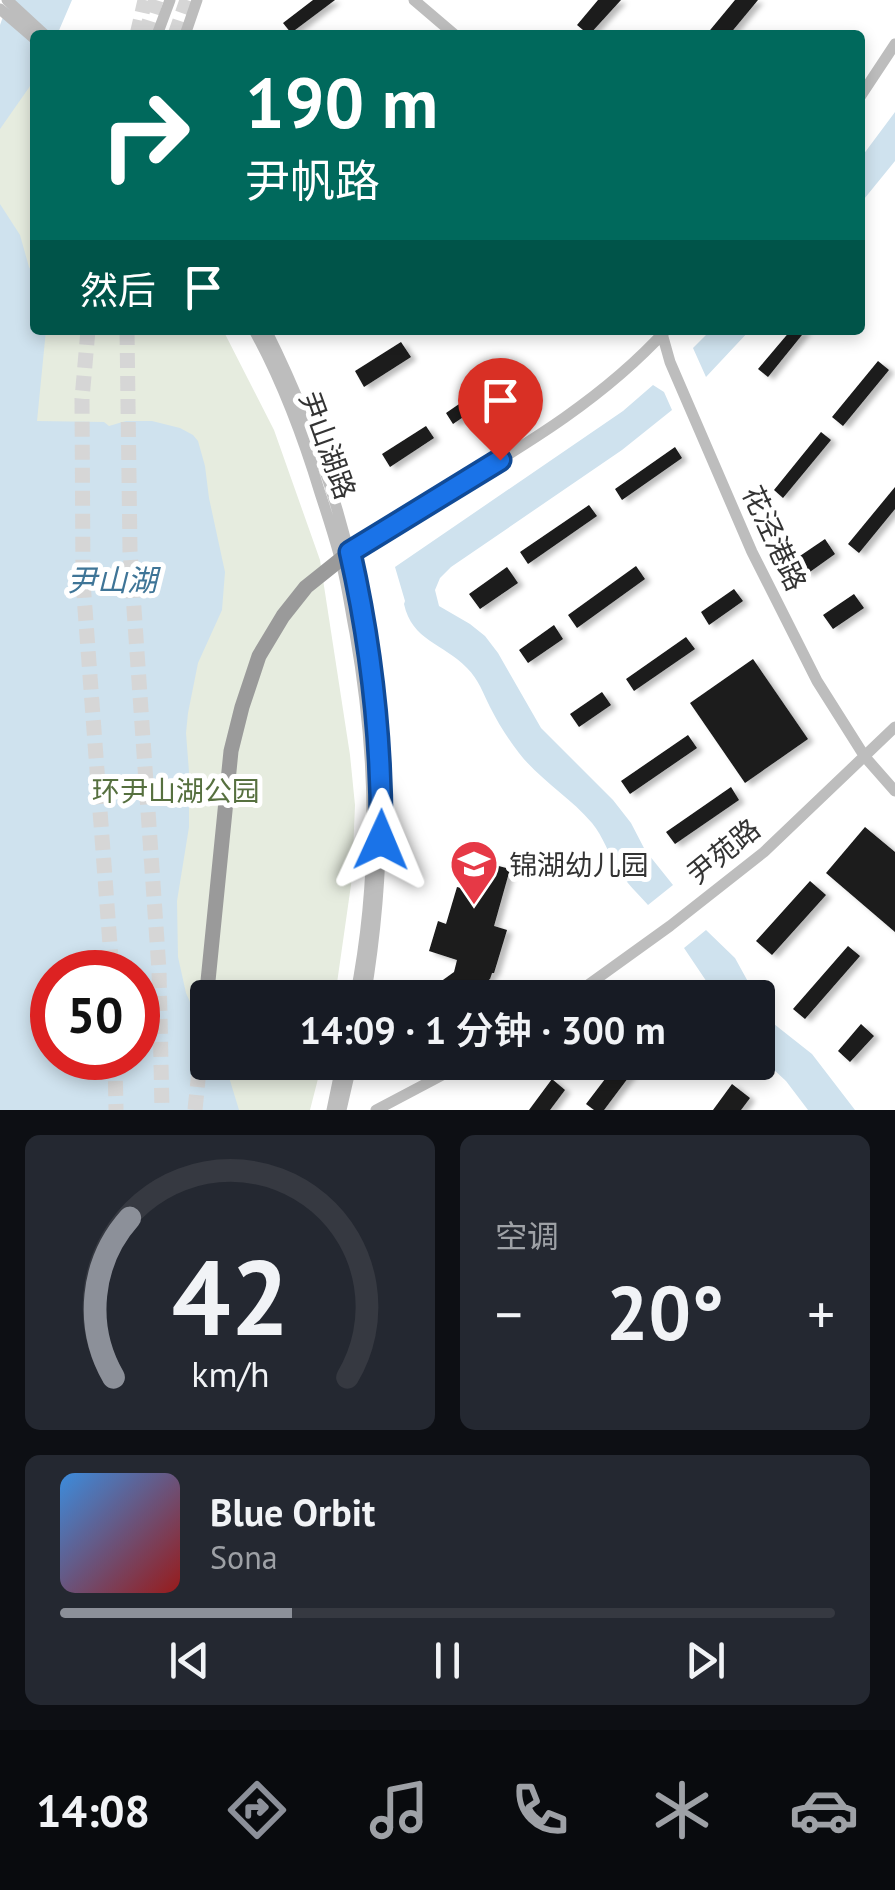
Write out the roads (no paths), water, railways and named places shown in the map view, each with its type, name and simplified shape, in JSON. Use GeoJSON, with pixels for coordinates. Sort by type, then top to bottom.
{"type":"FeatureCollection","features":[{"type":"Feature","properties":{"kind":"highway"},"geometry":{"type":"LineString","coordinates":[[208,980],[232,751],[242,707],[259,656],[283,616],[306,588],[346,556]]}},
{"type":"Feature","properties":{"kind":"main road"},"geometry":{"type":"LineString","coordinates":[[159,30],[170,0]]}},
{"type":"Feature","properties":{"kind":"main road"},"geometry":{"type":"LineString","coordinates":[[187,30],[198,0]]}},
{"type":"Feature","properties":{"kind":"main road"},"geometry":{"type":"LineString","coordinates":[[414,0],[448,30]]}},
{"type":"Feature","properties":{"kind":"main road"},"geometry":{"type":"LineString","coordinates":[[3,6],[39,30]]}},
{"type":"Feature","properties":{"kind":"main road"},"geometry":{"type":"LineString","coordinates":[[3,6],[30,34]]}},
{"type":"Feature","properties":{"kind":"main road"},"geometry":{"type":"LineString","coordinates":[[865,89],[895,44]]}},
{"type":"Feature","properties":{"kind":"main road","name":"尹山湖路"},"geometry":{"type":"LineString","coordinates":[[256,335],[306,448],[346,556],[372,786],[368,899],[358,980]]}},
{"type":"Feature","properties":{"kind":"main road","name":"尹山湖路"},"geometry":{"type":"LineString","coordinates":[[268,335],[315,442],[370,655],[382,778],[378,891],[367,980]]}},
{"type":"Feature","properties":{"kind":"main road"},"geometry":{"type":"LineString","coordinates":[[346,556],[564,418],[630,366],[659,335]]}},
{"type":"Feature","properties":{"kind":"main road","name":"花泾港路"},"geometry":{"type":"LineString","coordinates":[[664,335],[670,362],[752,552],[817,681],[865,757],[895,790]]}},
{"type":"Feature","properties":{"kind":"main road","name":"尹苑路"},"geometry":{"type":"LineString","coordinates":[[595,980],[764,852],[895,727]]}},
{"type":"Feature","properties":{"kind":"main road"},"geometry":{"type":"LineString","coordinates":[[332,1110],[338,1080]]}},
{"type":"Feature","properties":{"kind":"main road"},"geometry":{"type":"LineString","coordinates":[[341,1110],[348,1080]]}},
{"type":"Feature","properties":{"kind":"main road"},"geometry":{"type":"LineString","coordinates":[[376,1110],[433,1080]]}},
{"type":"Feature","properties":{"kind":"water"},"geometry":{"type":"Polygon","coordinates":[[[9,0],[72,0],[59,30],[30,30],[30,86],[0,129],[0,25],[9,0]]]}},
{"type":"Feature","properties":{"kind":"water"},"geometry":{"type":"Polygon","coordinates":[[[895,112],[895,161],[865,198],[865,152],[895,112]]]}},
{"type":"Feature","properties":{"kind":"water","name":"尹山湖"},"geometry":{"type":"Polygon","coordinates":[[[0,204],[20,235],[30,269],[30,335],[46,335],[37,421],[104,422],[109,426],[126,421],[152,421],[180,428],[198,441],[205,466],[225,572],[222,610],[198,663],[188,713],[189,827],[177,901],[178,957],[190,1002],[190,1080],[230,1080],[239,1110],[0,1110],[0,204]]]}},
{"type":"Feature","properties":{"kind":"water"},"geometry":{"type":"Polygon","coordinates":[[[706,335],[745,335],[706,377],[693,348],[706,335]]]}},
{"type":"Feature","properties":{"kind":"water"},"geometry":{"type":"Polygon","coordinates":[[[653,385],[664,392],[672,410],[622,450],[451,567],[435,590],[439,606],[485,636],[541,728],[613,800],[673,885],[648,905],[618,870],[592,823],[515,748],[471,673],[414,626],[395,567],[623,411],[653,385]]]}},
{"type":"Feature","properties":{"kind":"water"},"geometry":{"type":"Polygon","coordinates":[[[706,930],[735,958],[747,980],[706,980],[684,948],[706,930]]]}},
{"type":"Feature","properties":{"kind":"water"},"geometry":{"type":"Polygon","coordinates":[[[775,1025],[812,1054],[855,1110],[808,1110],[775,1071],[775,1025]]]}},
{"type":"Feature","properties":{"kind":"tunnel"},"geometry":{"type":"LineString","coordinates":[[138,30],[145,0]]}},
{"type":"Feature","properties":{"kind":"tunnel"},"geometry":{"type":"LineString","coordinates":[[147,30],[156,0]]}},
{"type":"Feature","properties":{"kind":"tunnel"},"geometry":{"type":"LineString","coordinates":[[177,30],[187,0]]}},
{"type":"Feature","properties":{"kind":"tunnel"},"geometry":{"type":"LineString","coordinates":[[88,335],[82,399],[83,582],[110,950]]}},
{"type":"Feature","properties":{"kind":"tunnel"},"geometry":{"type":"LineString","coordinates":[[127,335],[130,551],[159,970],[162,1110]]}},
{"type":"Feature","properties":{"kind":"tunnel"},"geometry":{"type":"LineString","coordinates":[[115,1080],[116,1110]]}},
{"type":"Feature","properties":{"kind":"tunnel"},"geometry":{"type":"LineString","coordinates":[[195,1110],[198,1080]]}},
{"type":"Feature","properties":{"kind":"place","name":"锦湖幼儿园"},"geometry":{"type":"Point","coordinates":[474,906]}},
{"type":"Feature","properties":{"kind":"park label","name":"环尹山湖公园"},"geometry":{"type":"Point","coordinates":[176,790]}}]}
